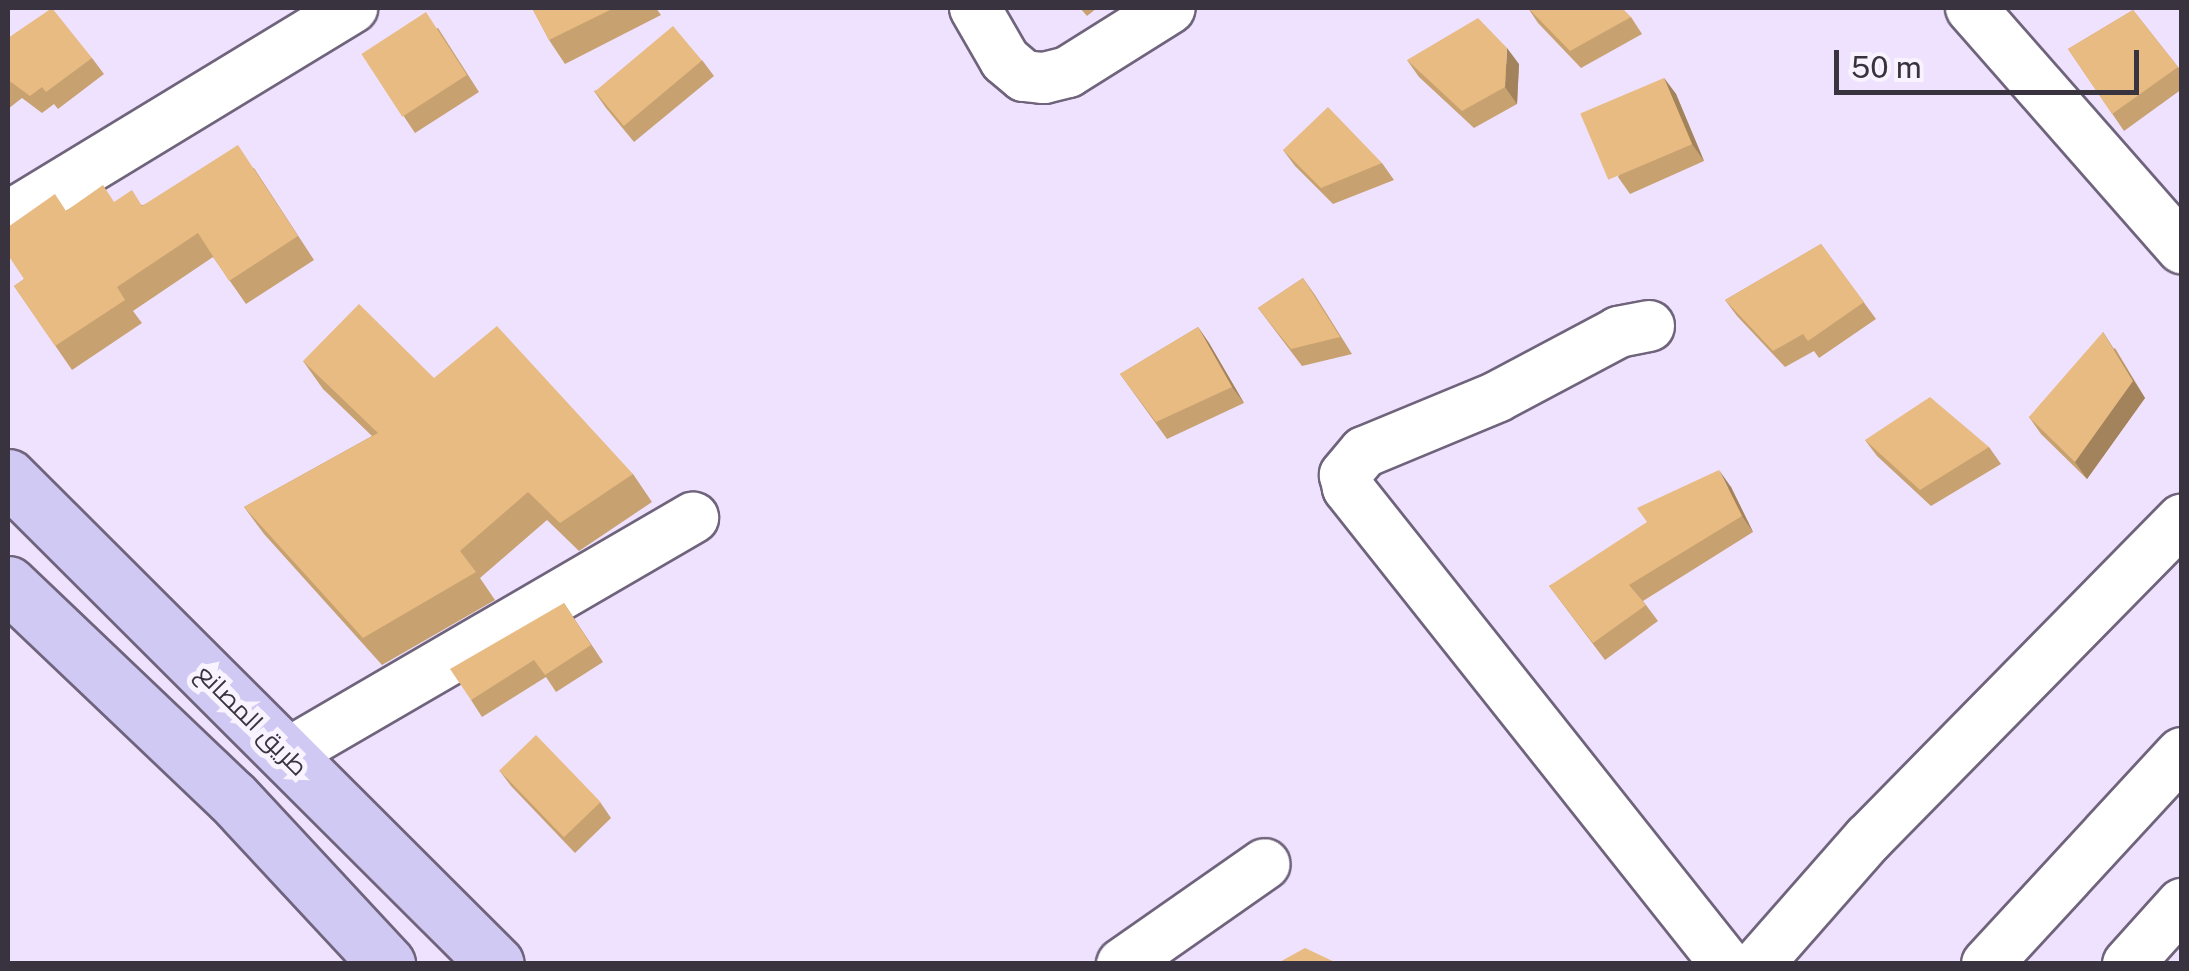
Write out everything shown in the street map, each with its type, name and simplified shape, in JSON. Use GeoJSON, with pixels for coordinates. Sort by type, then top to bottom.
{"type":"FeatureCollection","features":[{"type":"Feature","properties":{"kind":"main road","name":"طريق المصانع"},"geometry":{"type":"LineString","coordinates":[[8,477],[496,964]]}},
{"type":"Feature","properties":{"kind":"main road"},"geometry":{"type":"LineString","coordinates":[[8,584],[232,796],[387,964]]}},
{"type":"Feature","properties":{"kind":"street"},"geometry":{"type":"LineString","coordinates":[[8,217],[352,8]]}},
{"type":"Feature","properties":{"kind":"street"},"geometry":{"type":"LineString","coordinates":[[975,8],[1005,60],[1024,76],[1044,78],[1068,72],[1170,8]]}},
{"type":"Feature","properties":{"kind":"street"},"geometry":{"type":"LineString","coordinates":[[1971,8],[2182,248]]}},
{"type":"Feature","properties":{"kind":"street"},"geometry":{"type":"LineString","coordinates":[[1648,326],[1619,332],[1497,397],[1364,452],[1345,475],[1348,488],[1726,964]]}},
{"type":"Feature","properties":{"kind":"street"},"geometry":{"type":"LineString","coordinates":[[287,754],[693,518]]}},
{"type":"Feature","properties":{"kind":"street"},"geometry":{"type":"LineString","coordinates":[[1758,964],[1868,839],[2182,520]]}},
{"type":"Feature","properties":{"kind":"street"},"geometry":{"type":"LineString","coordinates":[[1988,964],[2182,753]]}},
{"type":"Feature","properties":{"kind":"street"},"geometry":{"type":"LineString","coordinates":[[1122,964],[1265,864]]}},
{"type":"Feature","properties":{"kind":"street"},"geometry":{"type":"LineString","coordinates":[[2128,964],[2182,904]]}},
{"type":"Feature","properties":{"kind":"building"},"geometry":{"type":"Polygon","coordinates":[[[52,8],[92,58],[46,92],[42,87],[30,96],[11,82],[8,84],[8,38],[52,8]]]}},
{"type":"Feature","properties":{"kind":"building"},"geometry":{"type":"Polygon","coordinates":[[[532,8],[614,8],[549,40],[532,8]]]}},
{"type":"Feature","properties":{"kind":"building"},"geometry":{"type":"Polygon","coordinates":[[[1528,8],[1622,8],[1631,17],[1570,51],[1528,8]]]}},
{"type":"Feature","properties":{"kind":"building"},"geometry":{"type":"Polygon","coordinates":[[[2133,10],[2178,67],[2112,114],[2068,49],[2133,10]]]}},
{"type":"Feature","properties":{"kind":"building"},"geometry":{"type":"Polygon","coordinates":[[[426,12],[467,75],[402,117],[361,54],[426,12]]]}},
{"type":"Feature","properties":{"kind":"building"},"geometry":{"type":"Polygon","coordinates":[[[1478,18],[1507,48],[1505,87],[1462,111],[1407,60],[1478,18]]]}},
{"type":"Feature","properties":{"kind":"building"},"geometry":{"type":"Polygon","coordinates":[[[673,26],[702,60],[624,126],[595,92],[673,26]]]}},
{"type":"Feature","properties":{"kind":"building"},"geometry":{"type":"Polygon","coordinates":[[[1664,78],[1692,144],[1608,180],[1580,114],[1664,78]]]}},
{"type":"Feature","properties":{"kind":"building"},"geometry":{"type":"Polygon","coordinates":[[[1328,107],[1382,163],[1321,188],[1283,150],[1328,107]]]}},
{"type":"Feature","properties":{"kind":"building"},"geometry":{"type":"Polygon","coordinates":[[[238,145],[298,236],[229,281],[198,233],[117,287],[125,300],[55,346],[14,286],[24,279],[8,255],[8,227],[55,194],[66,211],[103,185],[114,202],[132,190],[142,206],[238,145]]]}},
{"type":"Feature","properties":{"kind":"building"},"geometry":{"type":"Polygon","coordinates":[[[1821,244],[1864,302],[1808,341],[1803,334],[1773,351],[1725,300],[1821,244]]]}},
{"type":"Feature","properties":{"kind":"building"},"geometry":{"type":"Polygon","coordinates":[[[1303,278],[1340,337],[1291,349],[1258,308],[1303,278]]]}},
{"type":"Feature","properties":{"kind":"building"},"geometry":{"type":"Polygon","coordinates":[[[359,304],[434,378],[497,326],[633,474],[560,523],[528,492],[460,551],[476,572],[363,638],[244,507],[378,433],[303,361],[359,304]]]}},
{"type":"Feature","properties":{"kind":"building"},"geometry":{"type":"Polygon","coordinates":[[[1198,327],[1232,387],[1156,422],[1120,374],[1198,327]]]}},
{"type":"Feature","properties":{"kind":"building"},"geometry":{"type":"Polygon","coordinates":[[[2103,332],[2133,381],[2075,462],[2029,417],[2103,332]]]}},
{"type":"Feature","properties":{"kind":"building"},"geometry":{"type":"Polygon","coordinates":[[[1930,397],[1989,447],[1920,490],[1865,440],[1930,397]]]}},
{"type":"Feature","properties":{"kind":"building"},"geometry":{"type":"Polygon","coordinates":[[[1719,470],[1742,516],[1629,585],[1646,605],[1593,643],[1549,586],[1647,522],[1637,508],[1719,470]]]}},
{"type":"Feature","properties":{"kind":"building"},"geometry":{"type":"Polygon","coordinates":[[[564,603],[591,645],[545,675],[534,660],[471,700],[450,669],[564,603]]]}},
{"type":"Feature","properties":{"kind":"building"},"geometry":{"type":"Polygon","coordinates":[[[536,735],[601,802],[564,837],[499,770],[536,735]]]}},
{"type":"Feature","properties":{"kind":"building"},"geometry":{"type":"Polygon","coordinates":[[[1305,948],[1339,964],[1276,964],[1305,948]]]}}]}
